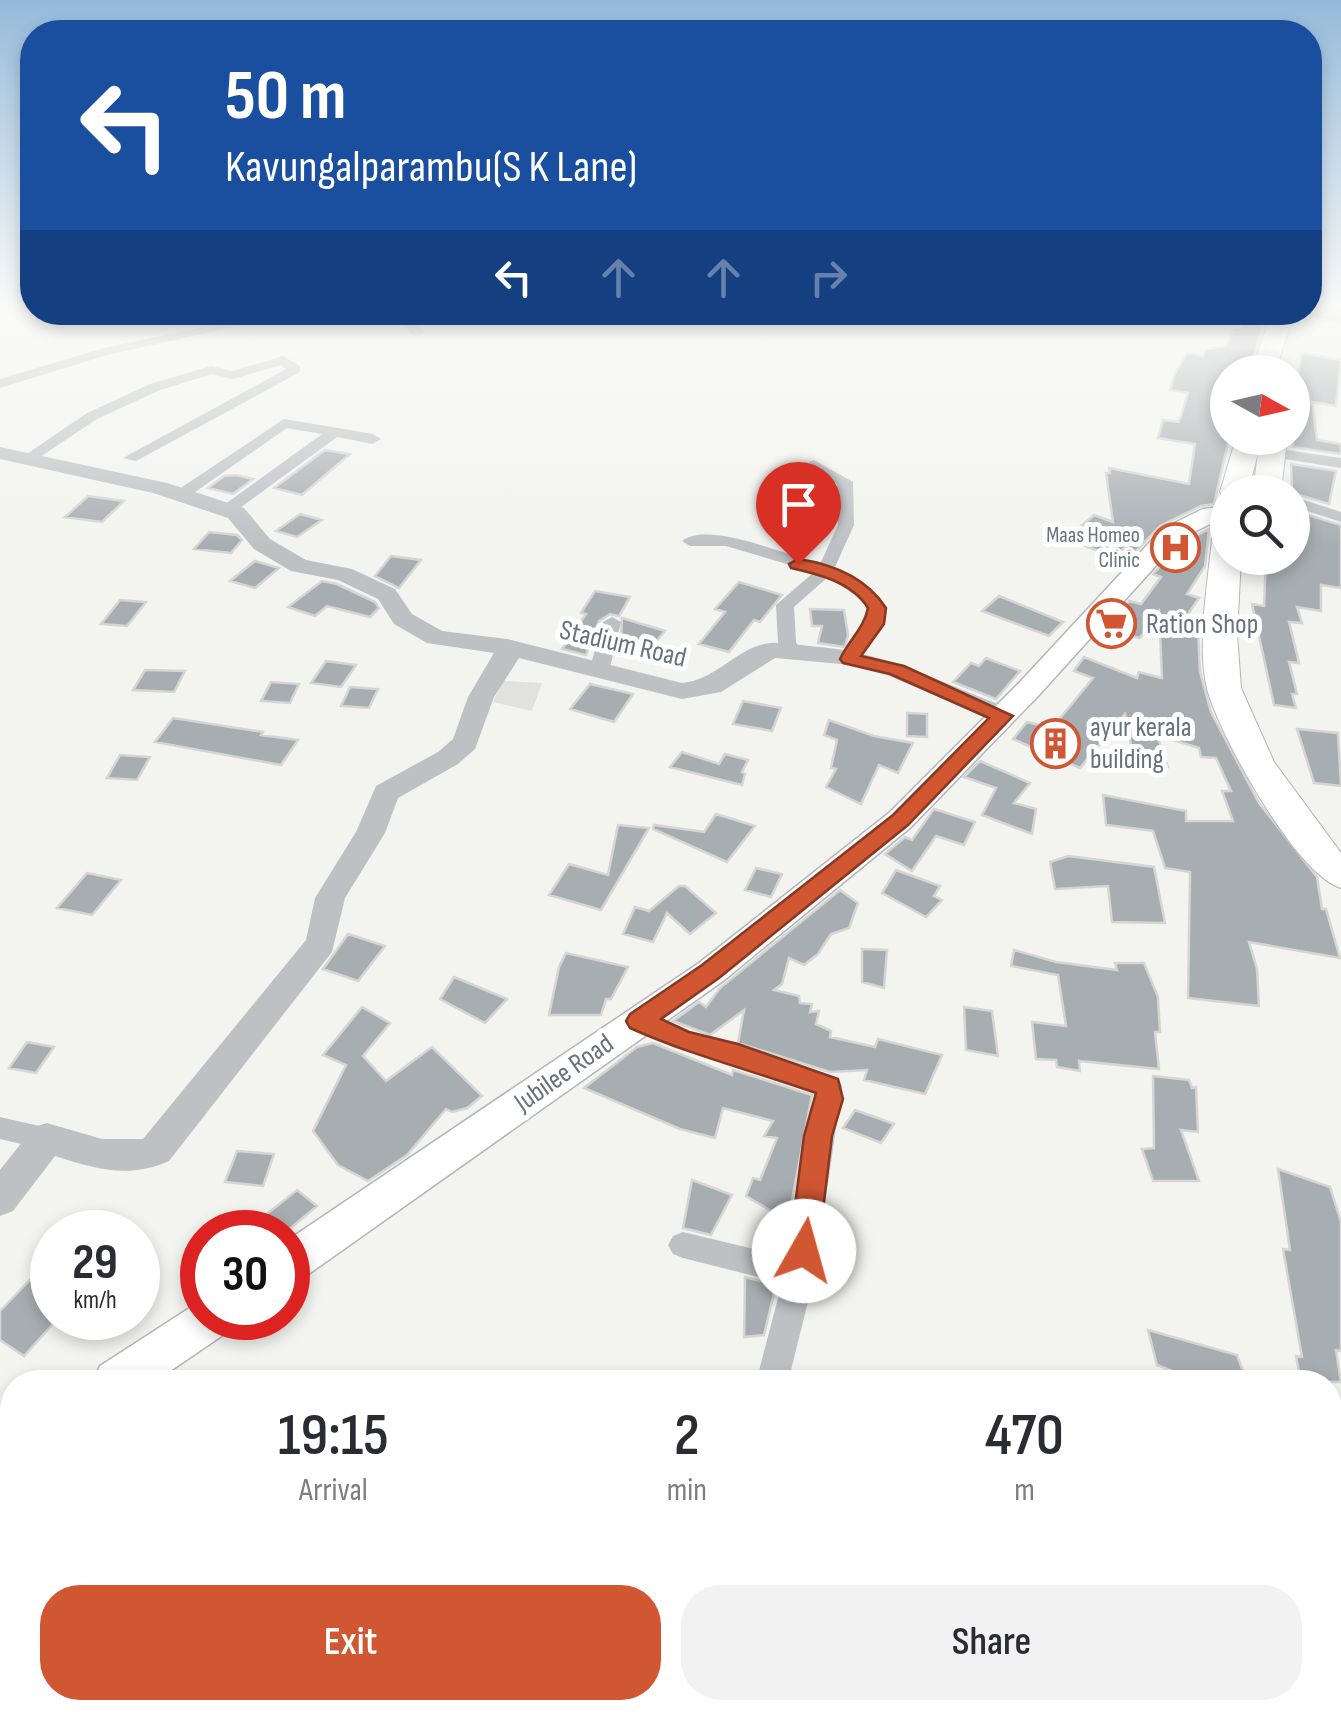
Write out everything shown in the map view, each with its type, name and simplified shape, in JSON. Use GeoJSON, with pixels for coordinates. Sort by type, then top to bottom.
{"type":"FeatureCollection","features":[{"type":"Feature","properties":{"kind":"highway"},"geometry":{"type":"LineString","coordinates":[[1225,575],[1221,634],[1224,688],[1257,764],[1325,861],[1341,874]]}},
{"type":"Feature","properties":{"kind":"highway"},"geometry":{"type":"LineString","coordinates":[[1249,575],[1244,662],[1256,712],[1290,779],[1341,848]]}},
{"type":"Feature","properties":{"kind":"main road","name":"Jubilee Road"},"geometry":{"type":"LineString","coordinates":[[310,1249],[711,972],[900,820],[1003,716],[1171,534],[1210,514]]}},
{"type":"Feature","properties":{"kind":"main road"},"geometry":{"type":"LineString","coordinates":[[134,1370],[180,1338]]}},
{"type":"Feature","properties":{"kind":"street"},"geometry":{"type":"LineString","coordinates":[[29,458],[92,416],[157,386]]}},
{"type":"Feature","properties":{"kind":"street"},"geometry":{"type":"LineString","coordinates":[[131,458],[263,386]]}},
{"type":"Feature","properties":{"kind":"street"},"geometry":{"type":"LineString","coordinates":[[182,494],[284,423],[373,439]]}},
{"type":"Feature","properties":{"kind":"street"},"geometry":{"type":"LineString","coordinates":[[0,453],[182,494],[227,510],[333,433]]}},
{"type":"Feature","properties":{"kind":"street"},"geometry":{"type":"LineString","coordinates":[[1308,455],[1341,464]]}},
{"type":"Feature","properties":{"kind":"street"},"geometry":{"type":"LineString","coordinates":[[794,652],[787,642],[785,605],[818,579],[846,525],[848,489],[841,478],[814,466]]}},
{"type":"Feature","properties":{"kind":"street"},"geometry":{"type":"LineString","coordinates":[[1310,507],[1341,517]]}},
{"type":"Feature","properties":{"kind":"street","name":"Stadium Road"},"geometry":{"type":"LineString","coordinates":[[227,510],[236,513],[262,544],[299,566],[344,574],[388,594],[403,619],[436,638],[507,647],[696,691],[728,680],[764,652],[850,659],[897,670],[1003,716]]}},
{"type":"Feature","properties":{"kind":"street"},"geometry":{"type":"LineString","coordinates":[[690,541],[727,540],[798,564],[825,568],[870,596],[877,608],[874,624],[858,641],[850,659]]}},
{"type":"Feature","properties":{"kind":"street"},"geometry":{"type":"LineString","coordinates":[[598,671],[612,622]]}},
{"type":"Feature","properties":{"kind":"street"},"geometry":{"type":"LineString","coordinates":[[0,1128],[120,1158],[142,1159],[156,1150],[321,944],[330,898],[370,833],[386,793],[448,758],[465,743],[480,697],[507,657],[507,647]]}},
{"type":"Feature","properties":{"kind":"street"},"geometry":{"type":"LineString","coordinates":[[639,1021],[684,1041],[828,1086],[830,1099],[818,1136],[800,1274],[788,1338],[776,1370]]}},
{"type":"Feature","properties":{"kind":"street"},"geometry":{"type":"LineString","coordinates":[[0,1199],[48,1138]]}},
{"type":"Feature","properties":{"kind":"street"},"geometry":{"type":"LineString","coordinates":[[683,1245],[800,1274]]}},
{"type":"Feature","properties":{"kind":"street"},"geometry":{"type":"LineString","coordinates":[[629,1720],[664,1720]]}},
{"type":"Feature","properties":{"kind":"shaded area"},"geometry":{"type":"Polygon","coordinates":[[[503,681],[542,683],[532,711],[493,702],[503,681]]]}},
{"type":"Feature","properties":{"kind":"building"},"geometry":{"type":"Polygon","coordinates":[[[1171,386],[1210,386],[1210,455],[1225,455],[1221,475],[1210,475],[1210,505],[1160,526],[1135,552],[1124,548],[1115,557],[1066,539],[1094,515],[1113,522],[1106,473],[1110,473],[1109,468],[1189,484],[1195,444],[1158,438],[1163,420],[1179,422],[1188,393],[1170,390],[1171,386]]]}},
{"type":"Feature","properties":{"kind":"building"},"geometry":{"type":"Polygon","coordinates":[[[1310,386],[1338,386],[1336,406],[1312,402],[1317,440],[1341,444],[1341,454],[1310,449],[1310,386]]]}},
{"type":"Feature","properties":{"kind":"building"},"geometry":{"type":"Polygon","coordinates":[[[325,450],[350,454],[302,495],[274,488],[325,450]]]}},
{"type":"Feature","properties":{"kind":"building"},"geometry":{"type":"Polygon","coordinates":[[[1291,464],[1336,471],[1329,504],[1310,498],[1310,475],[1291,475],[1291,464]]]}},
{"type":"Feature","properties":{"kind":"building"},"geometry":{"type":"Polygon","coordinates":[[[224,476],[253,479],[233,494],[208,488],[224,476]]]}},
{"type":"Feature","properties":{"kind":"building"},"geometry":{"type":"Polygon","coordinates":[[[88,496],[124,501],[102,522],[65,517],[88,496]]]}},
{"type":"Feature","properties":{"kind":"building"},"geometry":{"type":"Polygon","coordinates":[[[300,514],[322,520],[297,537],[276,531],[300,514]]]}},
{"type":"Feature","properties":{"kind":"building"},"geometry":{"type":"Polygon","coordinates":[[[1310,516],[1341,525],[1341,588],[1321,585],[1321,611],[1297,607],[1302,623],[1289,622],[1299,663],[1289,662],[1297,694],[1292,694],[1296,708],[1274,705],[1252,604],[1264,606],[1265,575],[1310,575],[1310,516]]]}},
{"type":"Feature","properties":{"kind":"building"},"geometry":{"type":"Polygon","coordinates":[[[1209,529],[1205,566],[1187,594],[1199,598],[1177,630],[1198,631],[1200,672],[1211,712],[1259,803],[1317,877],[1322,909],[1326,909],[1340,958],[1249,942],[1257,969],[1259,1006],[1188,998],[1190,872],[1165,868],[1153,831],[1106,825],[1103,795],[1186,811],[1186,821],[1233,821],[1222,791],[1231,791],[1216,758],[1201,757],[1199,748],[1157,735],[1168,767],[1135,766],[1125,714],[1080,768],[1013,739],[1027,722],[1052,728],[1093,678],[1074,671],[1084,657],[1137,678],[1139,672],[1162,678],[1159,611],[1140,638],[1105,632],[1129,601],[1141,604],[1161,577],[1153,574],[1182,542],[1209,529]]]}},
{"type":"Feature","properties":{"kind":"building"},"geometry":{"type":"Polygon","coordinates":[[[209,532],[237,535],[242,540],[231,553],[194,549],[209,532]]]}},
{"type":"Feature","properties":{"kind":"building"},"geometry":{"type":"Polygon","coordinates":[[[391,556],[421,560],[399,588],[375,576],[391,556]]]}},
{"type":"Feature","properties":{"kind":"building"},"geometry":{"type":"Polygon","coordinates":[[[255,561],[279,568],[255,588],[230,581],[255,561]]]}},
{"type":"Feature","properties":{"kind":"building"},"geometry":{"type":"Polygon","coordinates":[[[322,581],[375,602],[379,608],[370,617],[327,606],[315,616],[288,607],[322,581]]]}},
{"type":"Feature","properties":{"kind":"building"},"geometry":{"type":"Polygon","coordinates":[[[739,582],[782,595],[760,622],[754,620],[729,652],[699,644],[725,612],[715,609],[739,582]]]}},
{"type":"Feature","properties":{"kind":"building"},"geometry":{"type":"Polygon","coordinates":[[[595,591],[630,597],[619,616],[610,614],[599,621],[586,655],[562,649],[586,614],[581,613],[595,591]]]}},
{"type":"Feature","properties":{"kind":"building"},"geometry":{"type":"Polygon","coordinates":[[[999,596],[1063,622],[1049,636],[982,611],[999,596]]]}},
{"type":"Feature","properties":{"kind":"building"},"geometry":{"type":"Polygon","coordinates":[[[120,600],[146,602],[127,626],[101,624],[120,600]]]}},
{"type":"Feature","properties":{"kind":"building"},"geometry":{"type":"Polygon","coordinates":[[[810,609],[844,610],[848,635],[845,647],[818,643],[822,626],[812,626],[810,609]]]}},
{"type":"Feature","properties":{"kind":"building"},"geometry":{"type":"Polygon","coordinates":[[[622,618],[665,631],[651,647],[621,638],[622,618]]]}},
{"type":"Feature","properties":{"kind":"building"},"geometry":{"type":"Polygon","coordinates":[[[986,658],[1020,671],[996,699],[953,682],[971,663],[979,666],[986,658]]]}},
{"type":"Feature","properties":{"kind":"building"},"geometry":{"type":"Polygon","coordinates":[[[326,661],[356,665],[341,687],[311,683],[326,661]]]}},
{"type":"Feature","properties":{"kind":"building"},"geometry":{"type":"Polygon","coordinates":[[[145,670],[185,671],[174,692],[133,690],[145,670]]]}},
{"type":"Feature","properties":{"kind":"building"},"geometry":{"type":"Polygon","coordinates":[[[271,682],[299,684],[290,703],[261,701],[271,682]]]}},
{"type":"Feature","properties":{"kind":"building"},"geometry":{"type":"Polygon","coordinates":[[[590,684],[633,694],[614,722],[570,709],[590,684]]]}},
{"type":"Feature","properties":{"kind":"building"},"geometry":{"type":"Polygon","coordinates":[[[350,687],[378,689],[369,708],[341,706],[350,687]]]}},
{"type":"Feature","properties":{"kind":"building"},"geometry":{"type":"Polygon","coordinates":[[[743,701],[781,708],[772,731],[733,724],[743,701]]]}},
{"type":"Feature","properties":{"kind":"building"},"geometry":{"type":"Polygon","coordinates":[[[907,713],[927,714],[927,737],[907,736],[907,713]]]}},
{"type":"Feature","properties":{"kind":"building"},"geometry":{"type":"Polygon","coordinates":[[[173,718],[298,740],[281,765],[155,742],[173,718]]]}},
{"type":"Feature","properties":{"kind":"building"},"geometry":{"type":"Polygon","coordinates":[[[829,720],[874,736],[913,743],[898,773],[879,765],[861,804],[826,787],[836,769],[831,768],[837,740],[824,735],[829,720]]]}},
{"type":"Feature","properties":{"kind":"building"},"geometry":{"type":"Polygon","coordinates":[[[1297,729],[1338,733],[1341,786],[1314,783],[1297,729]]]}},
{"type":"Feature","properties":{"kind":"building"},"geometry":{"type":"Polygon","coordinates":[[[682,752],[719,764],[725,754],[748,760],[742,772],[742,785],[670,767],[682,752]]]}},
{"type":"Feature","properties":{"kind":"building"},"geometry":{"type":"Polygon","coordinates":[[[120,755],[150,757],[137,780],[107,778],[120,755]]]}},
{"type":"Feature","properties":{"kind":"building"},"geometry":{"type":"Polygon","coordinates":[[[980,761],[1030,783],[1014,803],[1036,809],[1032,834],[982,815],[996,788],[964,777],[980,761]]]}},
{"type":"Feature","properties":{"kind":"building"},"geometry":{"type":"Polygon","coordinates":[[[934,809],[975,822],[964,845],[936,836],[912,871],[885,854],[905,837],[912,840],[934,809]]]}},
{"type":"Feature","properties":{"kind":"building"},"geometry":{"type":"Polygon","coordinates":[[[716,814],[755,826],[727,862],[653,829],[654,825],[704,832],[716,814]]]}},
{"type":"Feature","properties":{"kind":"building"},"geometry":{"type":"Polygon","coordinates":[[[618,825],[649,828],[601,910],[549,895],[569,864],[608,875],[618,825]]]}},
{"type":"Feature","properties":{"kind":"building"},"geometry":{"type":"Polygon","coordinates":[[[1068,856],[1154,867],[1165,923],[1112,922],[1108,886],[1055,889],[1050,862],[1068,856]]]}},
{"type":"Feature","properties":{"kind":"building"},"geometry":{"type":"Polygon","coordinates":[[[756,868],[782,874],[771,897],[745,890],[756,868]]]}},
{"type":"Feature","properties":{"kind":"building"},"geometry":{"type":"Polygon","coordinates":[[[896,870],[940,886],[934,896],[942,900],[926,917],[882,893],[896,870]]]}},
{"type":"Feature","properties":{"kind":"building"},"geometry":{"type":"Polygon","coordinates":[[[87,873],[121,880],[92,915],[57,908],[87,873]]]}},
{"type":"Feature","properties":{"kind":"building"},"geometry":{"type":"Polygon","coordinates":[[[679,886],[685,886],[716,913],[690,934],[667,913],[653,942],[623,934],[635,907],[649,911],[679,886]]]}},
{"type":"Feature","properties":{"kind":"building"},"geometry":{"type":"Polygon","coordinates":[[[840,890],[858,903],[849,928],[831,934],[818,954],[804,965],[789,958],[782,984],[774,990],[799,996],[800,1003],[812,1004],[810,1012],[819,1011],[816,1024],[831,1031],[830,1037],[875,1047],[878,1039],[942,1055],[925,1094],[864,1080],[867,1070],[830,1072],[738,1043],[744,1010],[710,1035],[673,1021],[699,1002],[706,1007],[720,988],[840,890]]]}},
{"type":"Feature","properties":{"kind":"building"},"geometry":{"type":"Polygon","coordinates":[[[348,934],[385,946],[358,981],[323,969],[348,934]]]}},
{"type":"Feature","properties":{"kind":"building"},"geometry":{"type":"Polygon","coordinates":[[[862,949],[887,950],[884,988],[862,982],[862,949]]]}},
{"type":"Feature","properties":{"kind":"building"},"geometry":{"type":"Polygon","coordinates":[[[1014,950],[1056,962],[1117,970],[1115,963],[1144,963],[1158,997],[1160,1032],[1155,1032],[1159,1069],[1079,1061],[1080,1071],[1057,1067],[1056,1060],[1036,1059],[1032,1022],[1066,1026],[1058,975],[1011,966],[1014,950]]]}},
{"type":"Feature","properties":{"kind":"building"},"geometry":{"type":"Polygon","coordinates":[[[566,953],[628,967],[611,999],[606,999],[601,1015],[549,1015],[559,967],[566,953]]]}},
{"type":"Feature","properties":{"kind":"building"},"geometry":{"type":"Polygon","coordinates":[[[454,977],[507,999],[485,1023],[440,999],[454,977]]]}},
{"type":"Feature","properties":{"kind":"building"},"geometry":{"type":"Polygon","coordinates":[[[362,1007],[390,1023],[363,1056],[386,1081],[432,1047],[482,1096],[467,1108],[452,1112],[446,1109],[407,1155],[368,1181],[338,1165],[313,1131],[346,1065],[323,1055],[362,1007]]]}},
{"type":"Feature","properties":{"kind":"building"},"geometry":{"type":"Polygon","coordinates":[[[964,1007],[992,1011],[998,1056],[966,1050],[964,1007]]]}},
{"type":"Feature","properties":{"kind":"building"},"geometry":{"type":"Polygon","coordinates":[[[27,1042],[54,1047],[36,1073],[9,1068],[27,1042]]]}},
{"type":"Feature","properties":{"kind":"building"},"geometry":{"type":"Polygon","coordinates":[[[653,1043],[732,1075],[733,1070],[812,1095],[788,1221],[746,1196],[753,1178],[760,1180],[777,1138],[764,1136],[773,1121],[723,1108],[715,1138],[680,1129],[584,1088],[637,1047],[653,1043]]]}},
{"type":"Feature","properties":{"kind":"building"},"geometry":{"type":"Polygon","coordinates":[[[1153,1076],[1189,1080],[1192,1088],[1196,1087],[1198,1132],[1181,1130],[1199,1181],[1153,1181],[1142,1149],[1154,1148],[1153,1076]]]}},
{"type":"Feature","properties":{"kind":"building"},"geometry":{"type":"Polygon","coordinates":[[[855,1110],[894,1124],[881,1143],[843,1128],[855,1110]]]}},
{"type":"Feature","properties":{"kind":"building"},"geometry":{"type":"Polygon","coordinates":[[[237,1151],[274,1154],[263,1186],[225,1182],[237,1151]]]}},
{"type":"Feature","properties":{"kind":"building"},"geometry":{"type":"Polygon","coordinates":[[[1278,1169],[1330,1187],[1341,1222],[1341,1351],[1336,1350],[1339,1370],[1299,1370],[1296,1356],[1302,1357],[1283,1249],[1290,1250],[1278,1169]]]}},
{"type":"Feature","properties":{"kind":"building"},"geometry":{"type":"Polygon","coordinates":[[[692,1180],[732,1195],[711,1235],[683,1228],[692,1180]]]}},
{"type":"Feature","properties":{"kind":"building"},"geometry":{"type":"Polygon","coordinates":[[[297,1190],[317,1206],[310,1212],[272,1210],[297,1190]]]}},
{"type":"Feature","properties":{"kind":"building"},"geometry":{"type":"Polygon","coordinates":[[[787,1228],[783,1252],[756,1246],[757,1229],[787,1228]]]}},
{"type":"Feature","properties":{"kind":"building"},"geometry":{"type":"Polygon","coordinates":[[[745,1277],[776,1285],[764,1335],[744,1337],[745,1277]]]}},
{"type":"Feature","properties":{"kind":"building"},"geometry":{"type":"Polygon","coordinates":[[[30,1280],[30,1340],[38,1340],[24,1356],[0,1340],[0,1311],[30,1280]]]}},
{"type":"Feature","properties":{"kind":"building"},"geometry":{"type":"Polygon","coordinates":[[[1148,1330],[1237,1355],[1243,1370],[1170,1370],[1157,1365],[1148,1330]]]}},
{"type":"Feature","properties":{"kind":"place","name":"Maas Homeo Clinic"},"geometry":{"type":"Point","coordinates":[1175,548]}},
{"type":"Feature","properties":{"kind":"place","name":"Ration Shop"},"geometry":{"type":"Point","coordinates":[1111,624]}},
{"type":"Feature","properties":{"kind":"place","name":"ayur kerala building"},"geometry":{"type":"Point","coordinates":[1055,743]}},
{"type":"Feature","properties":{"kind":"route"},"geometry":{"type":"LineString","coordinates":[[798,564],[825,568],[870,596],[877,608],[877,620],[858,641],[850,659],[897,670],[940,692],[1003,716],[900,820],[711,972],[639,1021],[684,1041],[828,1086],[830,1099],[818,1136],[804,1251]]}}]}
